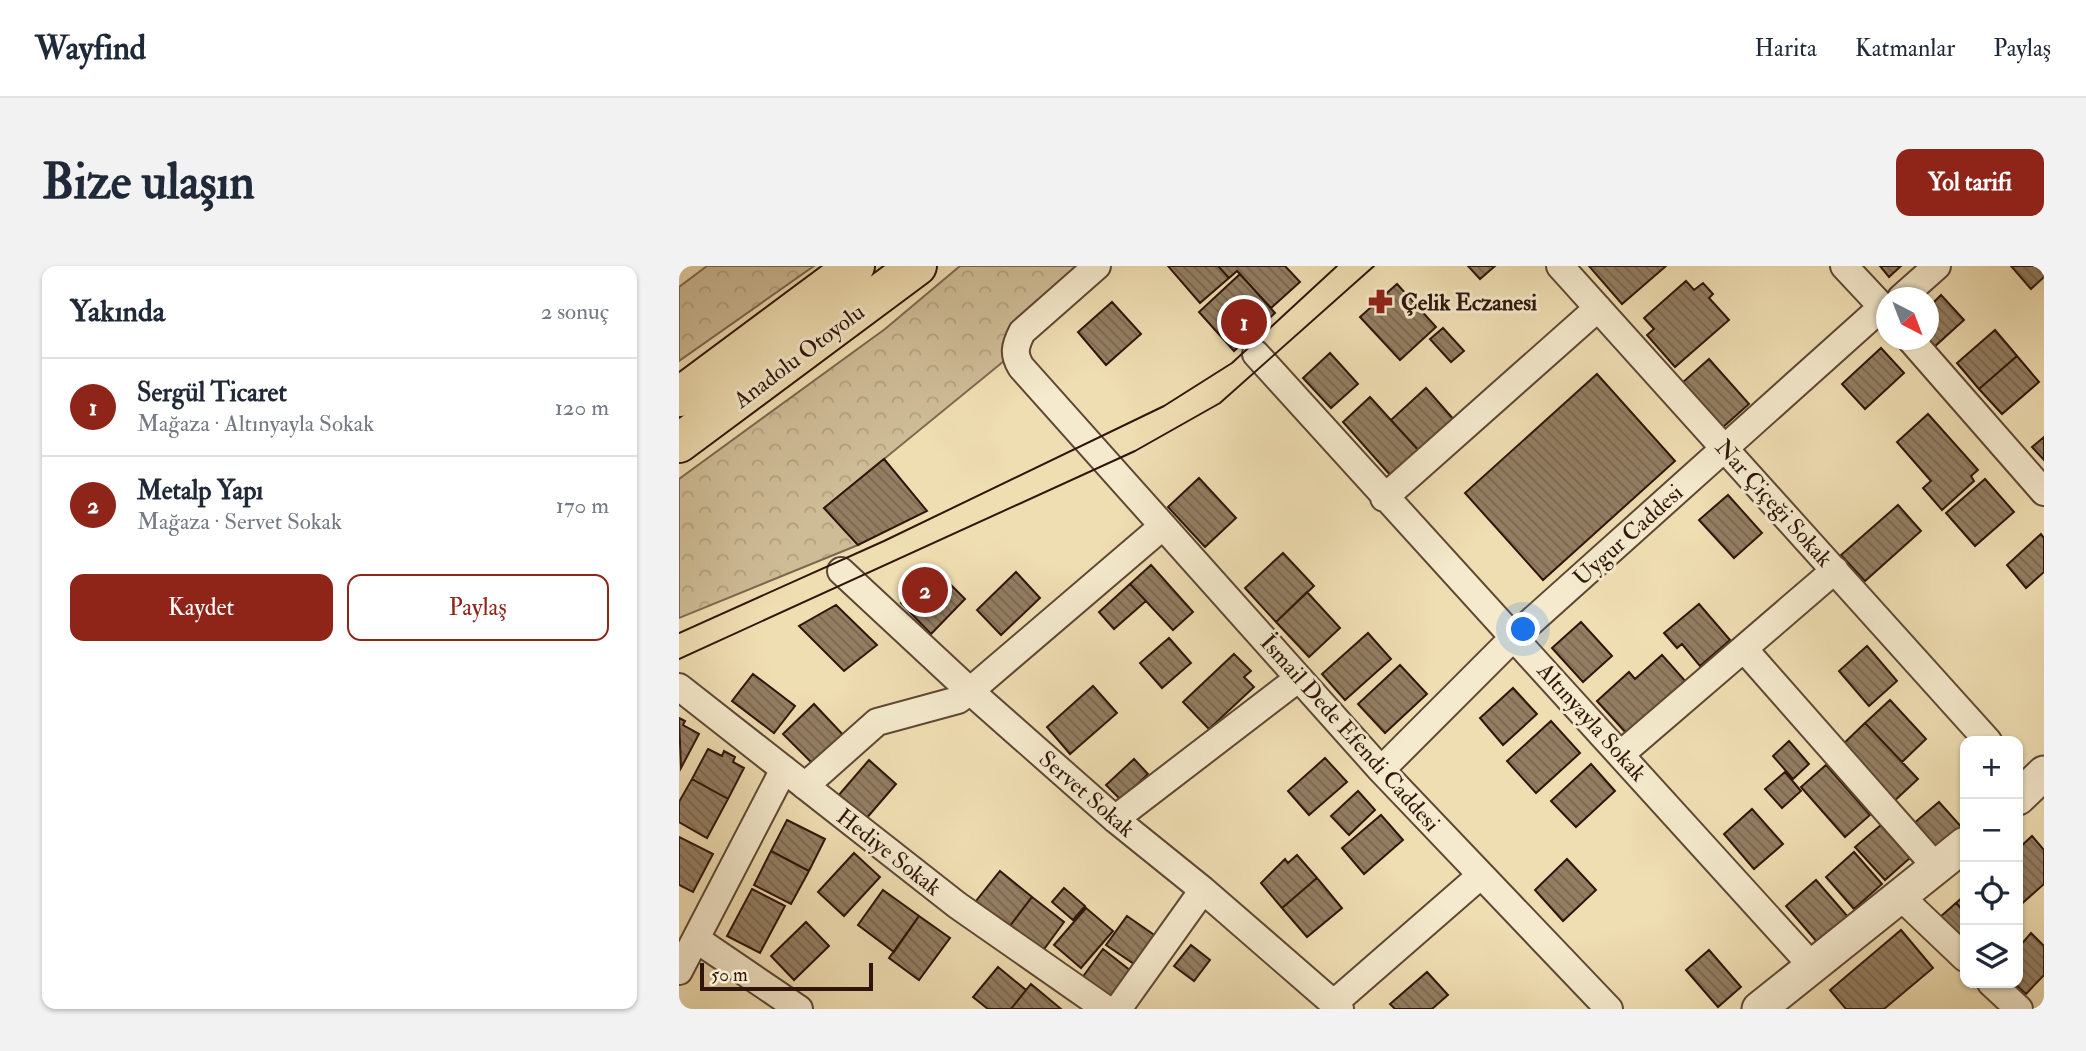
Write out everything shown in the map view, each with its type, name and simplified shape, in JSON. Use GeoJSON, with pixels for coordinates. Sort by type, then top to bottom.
{"type":"FeatureCollection","features":[{"type":"Feature","properties":{"kind":"highway","name":"Anadolu Otoyolu"},"geometry":{"type":"LineString","coordinates":[[679,397],[855,266]]}},
{"type":"Feature","properties":{"kind":"highway","name":"Anadolu Otoyolu"},"geometry":{"type":"LineString","coordinates":[[679,443],[917,266]]}},
{"type":"Feature","properties":{"kind":"street","name":"İsmail Dede Efendi Caddesi"},"geometry":{"type":"LineString","coordinates":[[1097,266],[1022,332],[1016,345],[1015,357],[1096,453],[1381,770],[1609,1009]]}},
{"type":"Feature","properties":{"kind":"street","name":"Nar Çiçeği Sokak"},"geometry":{"type":"LineString","coordinates":[[1560,266],[1984,736]]}},
{"type":"Feature","properties":{"kind":"street"},"geometry":{"type":"LineString","coordinates":[[1844,266],[1876,297]]}},
{"type":"Feature","properties":{"kind":"street","name":"Uygur Caddesi"},"geometry":{"type":"LineString","coordinates":[[1912,287],[1937,266]]}},
{"type":"Feature","properties":{"kind":"street"},"geometry":{"type":"LineString","coordinates":[[1384,498],[1598,308]]}},
{"type":"Feature","properties":{"kind":"street","name":"Uygur Caddesi"},"geometry":{"type":"LineString","coordinates":[[1381,770],[1514,637],[1876,318]]}},
{"type":"Feature","properties":{"kind":"street"},"geometry":{"type":"LineString","coordinates":[[1919,350],[2044,492]]}},
{"type":"Feature","properties":{"kind":"street","name":"Altınyayla Sokak"},"geometry":{"type":"LineString","coordinates":[[1256,354],[1384,498],[1514,637],[1813,967]]}},
{"type":"Feature","properties":{"kind":"street"},"geometry":{"type":"LineString","coordinates":[[805,786],[877,722],[958,700],[1163,526]]}},
{"type":"Feature","properties":{"kind":"street"},"geometry":{"type":"LineString","coordinates":[[1621,754],[1835,570]]}},
{"type":"Feature","properties":{"kind":"street","name":"Servet Sokak"},"geometry":{"type":"LineString","coordinates":[[841,571],[970,691],[1115,819],[1203,890],[1337,1007]]}},
{"type":"Feature","properties":{"kind":"street"},"geometry":{"type":"LineString","coordinates":[[1744,649],[1937,868]]}},
{"type":"Feature","properties":{"kind":"street"},"geometry":{"type":"LineString","coordinates":[[1115,819],[1299,678]]}},
{"type":"Feature","properties":{"kind":"street","name":"Hediye Sokak"},"geometry":{"type":"LineString","coordinates":[[679,687],[957,905],[1106,1009]]}},
{"type":"Feature","properties":{"kind":"street"},"geometry":{"type":"LineString","coordinates":[[679,971],[783,769]]}},
{"type":"Feature","properties":{"kind":"street"},"geometry":{"type":"LineString","coordinates":[[1759,1009],[1902,898],[1960,848]]}},
{"type":"Feature","properties":{"kind":"street"},"geometry":{"type":"LineString","coordinates":[[1337,1007],[1480,876]]}},
{"type":"Feature","properties":{"kind":"street"},"geometry":{"type":"LineString","coordinates":[[1118,1009],[1203,890]]}},
{"type":"Feature","properties":{"kind":"street"},"geometry":{"type":"LineString","coordinates":[[1902,898],[1960,953]]}},
{"type":"Feature","properties":{"kind":"street"},"geometry":{"type":"LineString","coordinates":[[696,939],[799,1009]]}},
{"type":"Feature","properties":{"kind":"street"},"geometry":{"type":"LineString","coordinates":[[1996,988],[2019,1009]]}},
{"type":"Feature","properties":{"kind":"green space"},"geometry":{"type":"Polygon","coordinates":[[[707,266],[814,266],[679,361],[679,287],[707,266]]]}},
{"type":"Feature","properties":{"kind":"green space"},"geometry":{"type":"Polygon","coordinates":[[[960,266],[1078,266],[1012,325],[1004,361],[824,508],[858,545],[679,618],[679,479],[885,329],[960,266]]]}},
{"type":"Feature","properties":{"kind":"building"},"geometry":{"type":"Polygon","coordinates":[[[1168,266],[1218,266],[1229,278],[1200,303],[1168,266]]]}},
{"type":"Feature","properties":{"kind":"building"},"geometry":{"type":"Polygon","coordinates":[[[1218,266],[1285,266],[1300,282],[1271,308],[1237,271],[1229,278],[1218,266]]]}},
{"type":"Feature","properties":{"kind":"building"},"geometry":{"type":"Polygon","coordinates":[[[1468,266],[1495,266],[1480,279],[1468,266]]]}},
{"type":"Feature","properties":{"kind":"building"},"geometry":{"type":"Polygon","coordinates":[[[1589,266],[1666,266],[1622,304],[1589,266]]]}},
{"type":"Feature","properties":{"kind":"building"},"geometry":{"type":"Polygon","coordinates":[[[1880,266],[1901,266],[1889,277],[1880,266]]]}},
{"type":"Feature","properties":{"kind":"building"},"geometry":{"type":"Polygon","coordinates":[[[2011,266],[2044,266],[2044,277],[2031,289],[2011,266]]]}},
{"type":"Feature","properties":{"kind":"building"},"geometry":{"type":"Polygon","coordinates":[[[1240,274],[1275,313],[1234,351],[1199,312],[1240,274]]]}},
{"type":"Feature","properties":{"kind":"building"},"geometry":{"type":"Polygon","coordinates":[[[1686,281],[1694,290],[1703,283],[1713,294],[1709,298],[1729,320],[1675,367],[1647,335],[1654,329],[1644,318],[1686,281]]]}},
{"type":"Feature","properties":{"kind":"building"},"geometry":{"type":"Polygon","coordinates":[[[1397,284],[1436,327],[1400,360],[1360,317],[1397,284]]]}},
{"type":"Feature","properties":{"kind":"building"},"geometry":{"type":"Polygon","coordinates":[[[1941,295],[1964,320],[1939,343],[1941,295]]]}},
{"type":"Feature","properties":{"kind":"building"},"geometry":{"type":"Polygon","coordinates":[[[1112,302],[1141,334],[1106,365],[1078,332],[1112,302]]]}},
{"type":"Feature","properties":{"kind":"building"},"geometry":{"type":"Polygon","coordinates":[[[1443,328],[1464,351],[1451,362],[1430,339],[1443,328]]]}},
{"type":"Feature","properties":{"kind":"building"},"geometry":{"type":"Polygon","coordinates":[[[1995,330],[2017,356],[1979,389],[1957,363],[1995,330]]]}},
{"type":"Feature","properties":{"kind":"building"},"geometry":{"type":"Polygon","coordinates":[[[1879,350],[1883,350],[1904,373],[1865,409],[1842,384],[1879,350]]]}},
{"type":"Feature","properties":{"kind":"building"},"geometry":{"type":"Polygon","coordinates":[[[1330,353],[1358,384],[1331,408],[1303,378],[1330,353]]]}},
{"type":"Feature","properties":{"kind":"building"},"geometry":{"type":"Polygon","coordinates":[[[2017,356],[2039,382],[2002,414],[1979,389],[2017,356]]]}},
{"type":"Feature","properties":{"kind":"building"},"geometry":{"type":"Polygon","coordinates":[[[1709,359],[1749,404],[1722,428],[1682,383],[1709,359]]]}},
{"type":"Feature","properties":{"kind":"building"},"geometry":{"type":"Polygon","coordinates":[[[1597,374],[1675,461],[1543,580],[1465,493],[1597,374]]]}},
{"type":"Feature","properties":{"kind":"building"},"geometry":{"type":"Polygon","coordinates":[[[1426,388],[1455,421],[1420,452],[1391,420],[1426,388]]]}},
{"type":"Feature","properties":{"kind":"building"},"geometry":{"type":"Polygon","coordinates":[[[1370,397],[1420,452],[1392,477],[1343,422],[1370,397]]]}},
{"type":"Feature","properties":{"kind":"building"},"geometry":{"type":"Polygon","coordinates":[[[1928,414],[1978,470],[1971,476],[1974,481],[1942,510],[1923,488],[1931,481],[1897,442],[1928,414]]]}},
{"type":"Feature","properties":{"kind":"building"},"geometry":{"type":"Polygon","coordinates":[[[2044,437],[2044,460],[2032,447],[2044,437]]]}},
{"type":"Feature","properties":{"kind":"building"},"geometry":{"type":"Polygon","coordinates":[[[884,459],[927,511],[858,545],[824,508],[884,459]]]}},
{"type":"Feature","properties":{"kind":"building"},"geometry":{"type":"Polygon","coordinates":[[[1199,478],[1236,518],[1205,547],[1168,507],[1199,478]]]}},
{"type":"Feature","properties":{"kind":"building"},"geometry":{"type":"Polygon","coordinates":[[[1985,479],[2014,512],[1975,546],[1946,513],[1985,479]]]}},
{"type":"Feature","properties":{"kind":"building"},"geometry":{"type":"Polygon","coordinates":[[[1728,495],[1762,533],[1734,558],[1699,520],[1728,495]]]}},
{"type":"Feature","properties":{"kind":"building"},"geometry":{"type":"Polygon","coordinates":[[[1898,505],[1921,531],[1865,581],[1841,555],[1898,505]]]}},
{"type":"Feature","properties":{"kind":"building"},"geometry":{"type":"Polygon","coordinates":[[[2041,534],[2044,538],[2044,572],[2026,588],[2007,565],[2041,534]]]}},
{"type":"Feature","properties":{"kind":"building"},"geometry":{"type":"Polygon","coordinates":[[[1283,553],[1314,586],[1276,622],[1245,588],[1283,553]]]}},
{"type":"Feature","properties":{"kind":"building"},"geometry":{"type":"Polygon","coordinates":[[[1151,565],[1193,612],[1173,630],[1130,584],[1151,565]]]}},
{"type":"Feature","properties":{"kind":"building"},"geometry":{"type":"Polygon","coordinates":[[[935,569],[965,599],[931,634],[901,603],[935,569]]]}},
{"type":"Feature","properties":{"kind":"building"},"geometry":{"type":"Polygon","coordinates":[[[1016,572],[1040,598],[1001,635],[977,610],[1016,572]]]}},
{"type":"Feature","properties":{"kind":"building"},"geometry":{"type":"Polygon","coordinates":[[[1130,584],[1146,601],[1114,629],[1099,612],[1130,584]]]}},
{"type":"Feature","properties":{"kind":"building"},"geometry":{"type":"Polygon","coordinates":[[[1307,592],[1340,628],[1309,657],[1276,622],[1307,592]]]}},
{"type":"Feature","properties":{"kind":"building"},"geometry":{"type":"Polygon","coordinates":[[[1699,604],[1730,640],[1700,666],[1682,644],[1677,648],[1664,633],[1699,604]]]}},
{"type":"Feature","properties":{"kind":"building"},"geometry":{"type":"Polygon","coordinates":[[[836,605],[877,645],[844,671],[799,626],[836,605]]]}},
{"type":"Feature","properties":{"kind":"building"},"geometry":{"type":"Polygon","coordinates":[[[1581,622],[1612,656],[1583,682],[1552,648],[1581,622]]]}},
{"type":"Feature","properties":{"kind":"building"},"geometry":{"type":"Polygon","coordinates":[[[1368,633],[1391,659],[1345,700],[1322,674],[1368,633]]]}},
{"type":"Feature","properties":{"kind":"building"},"geometry":{"type":"Polygon","coordinates":[[[1169,638],[1191,663],[1162,688],[1140,663],[1169,638]]]}},
{"type":"Feature","properties":{"kind":"building"},"geometry":{"type":"Polygon","coordinates":[[[1867,646],[1897,681],[1869,706],[1839,671],[1867,646]]]}},
{"type":"Feature","properties":{"kind":"building"},"geometry":{"type":"Polygon","coordinates":[[[1234,654],[1251,671],[1244,677],[1254,687],[1209,729],[1183,702],[1234,654]]]}},
{"type":"Feature","properties":{"kind":"building"},"geometry":{"type":"Polygon","coordinates":[[[1662,655],[1686,682],[1627,734],[1597,701],[1629,672],[1635,679],[1662,655]]]}},
{"type":"Feature","properties":{"kind":"building"},"geometry":{"type":"Polygon","coordinates":[[[1400,665],[1427,694],[1385,733],[1358,704],[1400,665]]]}},
{"type":"Feature","properties":{"kind":"building"},"geometry":{"type":"Polygon","coordinates":[[[753,674],[795,706],[774,733],[732,701],[753,674]]]}},
{"type":"Feature","properties":{"kind":"building"},"geometry":{"type":"Polygon","coordinates":[[[1093,686],[1117,713],[1070,754],[1047,727],[1093,686]]]}},
{"type":"Feature","properties":{"kind":"building"},"geometry":{"type":"Polygon","coordinates":[[[1513,688],[1537,714],[1503,745],[1480,718],[1513,688]]]}},
{"type":"Feature","properties":{"kind":"building"},"geometry":{"type":"Polygon","coordinates":[[[1890,700],[1926,739],[1902,762],[1865,723],[1890,700]]]}},
{"type":"Feature","properties":{"kind":"building"},"geometry":{"type":"Polygon","coordinates":[[[814,704],[846,738],[816,767],[783,734],[814,704]]]}},
{"type":"Feature","properties":{"kind":"building"},"geometry":{"type":"Polygon","coordinates":[[[679,718],[685,721],[683,725],[699,734],[681,768],[679,718]]]}},
{"type":"Feature","properties":{"kind":"building"},"geometry":{"type":"Polygon","coordinates":[[[1551,721],[1580,753],[1536,793],[1507,761],[1551,721]]]}},
{"type":"Feature","properties":{"kind":"building"},"geometry":{"type":"Polygon","coordinates":[[[1865,723],[1918,779],[1892,803],[1839,748],[1865,723]]]}},
{"type":"Feature","properties":{"kind":"building"},"geometry":{"type":"Polygon","coordinates":[[[1789,741],[1809,764],[1793,779],[1773,756],[1789,741]]]}},
{"type":"Feature","properties":{"kind":"building"},"geometry":{"type":"Polygon","coordinates":[[[708,749],[722,756],[724,751],[735,757],[733,762],[744,768],[728,799],[692,779],[708,749]]]}},
{"type":"Feature","properties":{"kind":"building"},"geometry":{"type":"Polygon","coordinates":[[[1325,758],[1347,782],[1309,815],[1288,791],[1325,758]]]}},
{"type":"Feature","properties":{"kind":"building"},"geometry":{"type":"Polygon","coordinates":[[[1134,759],[1148,774],[1121,800],[1106,785],[1134,759]]]}},
{"type":"Feature","properties":{"kind":"building"},"geometry":{"type":"Polygon","coordinates":[[[869,760],[896,784],[865,820],[838,796],[869,760]]]}},
{"type":"Feature","properties":{"kind":"building"},"geometry":{"type":"Polygon","coordinates":[[[1591,764],[1615,791],[1576,827],[1551,801],[1591,764]]]}},
{"type":"Feature","properties":{"kind":"building"},"geometry":{"type":"Polygon","coordinates":[[[1826,765],[1870,815],[1845,837],[1801,787],[1826,765]]]}},
{"type":"Feature","properties":{"kind":"building"},"geometry":{"type":"Polygon","coordinates":[[[1785,772],[1801,791],[1782,808],[1765,789],[1785,772]]]}},
{"type":"Feature","properties":{"kind":"building"},"geometry":{"type":"Polygon","coordinates":[[[692,779],[728,799],[707,838],[679,822],[679,802],[692,779]]]}},
{"type":"Feature","properties":{"kind":"building"},"geometry":{"type":"Polygon","coordinates":[[[1358,791],[1375,810],[1349,835],[1331,816],[1358,791]]]}},
{"type":"Feature","properties":{"kind":"building"},"geometry":{"type":"Polygon","coordinates":[[[1939,802],[1960,826],[1960,833],[1938,852],[1913,824],[1939,802]]]}},
{"type":"Feature","properties":{"kind":"building"},"geometry":{"type":"Polygon","coordinates":[[[1752,809],[1783,844],[1754,869],[1724,834],[1752,809]]]}},
{"type":"Feature","properties":{"kind":"building"},"geometry":{"type":"Polygon","coordinates":[[[1381,815],[1403,840],[1364,874],[1342,848],[1381,815]]]}},
{"type":"Feature","properties":{"kind":"building"},"geometry":{"type":"Polygon","coordinates":[[[787,820],[825,839],[809,871],[771,851],[787,820]]]}},
{"type":"Feature","properties":{"kind":"building"},"geometry":{"type":"Polygon","coordinates":[[[1881,825],[1910,858],[1885,880],[1855,847],[1881,825]]]}},
{"type":"Feature","properties":{"kind":"building"},"geometry":{"type":"Polygon","coordinates":[[[2032,836],[2044,850],[2044,884],[2023,903],[2023,862],[2023,844],[2032,836]]]}},
{"type":"Feature","properties":{"kind":"building"},"geometry":{"type":"Polygon","coordinates":[[[679,837],[713,854],[693,892],[679,885],[679,837]]]}},
{"type":"Feature","properties":{"kind":"building"},"geometry":{"type":"Polygon","coordinates":[[[771,851],[809,871],[791,904],[754,885],[771,851]]]}},
{"type":"Feature","properties":{"kind":"building"},"geometry":{"type":"Polygon","coordinates":[[[1854,852],[1882,884],[1854,909],[1826,877],[1854,852]]]}},
{"type":"Feature","properties":{"kind":"building"},"geometry":{"type":"Polygon","coordinates":[[[854,853],[880,877],[844,916],[818,892],[854,853]]]}},
{"type":"Feature","properties":{"kind":"building"},"geometry":{"type":"Polygon","coordinates":[[[1297,855],[1317,878],[1282,908],[1261,883],[1285,859],[1288,863],[1297,855]]]}},
{"type":"Feature","properties":{"kind":"building"},"geometry":{"type":"Polygon","coordinates":[[[1567,859],[1596,890],[1563,921],[1535,890],[1567,859]]]}},
{"type":"Feature","properties":{"kind":"building"},"geometry":{"type":"Polygon","coordinates":[[[1000,871],[1032,897],[1006,931],[972,906],[1000,871]]]}},
{"type":"Feature","properties":{"kind":"building"},"geometry":{"type":"Polygon","coordinates":[[[1317,878],[1342,908],[1307,937],[1282,908],[1317,878]]]}},
{"type":"Feature","properties":{"kind":"building"},"geometry":{"type":"Polygon","coordinates":[[[1816,880],[1848,917],[1818,943],[1786,906],[1816,880]]]}},
{"type":"Feature","properties":{"kind":"building"},"geometry":{"type":"Polygon","coordinates":[[[1064,888],[1085,906],[1073,920],[1052,902],[1064,888]]]}},
{"type":"Feature","properties":{"kind":"building"},"geometry":{"type":"Polygon","coordinates":[[[752,889],[785,906],[760,953],[727,936],[752,889]]]}},
{"type":"Feature","properties":{"kind":"building"},"geometry":{"type":"Polygon","coordinates":[[[883,890],[919,916],[894,952],[858,925],[883,890]]]}},
{"type":"Feature","properties":{"kind":"building"},"geometry":{"type":"Polygon","coordinates":[[[1032,897],[1064,922],[1039,956],[1006,931],[1032,897]]]}},
{"type":"Feature","properties":{"kind":"building"},"geometry":{"type":"Polygon","coordinates":[[[1956,903],[1960,907],[1960,940],[1940,917],[1956,903]]]}},
{"type":"Feature","properties":{"kind":"building"},"geometry":{"type":"Polygon","coordinates":[[[1086,908],[1113,931],[1081,968],[1054,945],[1086,908]]]}},
{"type":"Feature","properties":{"kind":"building"},"geometry":{"type":"Polygon","coordinates":[[[919,916],[950,938],[919,980],[889,958],[919,916]]]}},
{"type":"Feature","properties":{"kind":"building"},"geometry":{"type":"Polygon","coordinates":[[[1127,916],[1160,939],[1140,968],[1106,945],[1127,916]]]}},
{"type":"Feature","properties":{"kind":"building"},"geometry":{"type":"Polygon","coordinates":[[[806,922],[829,946],[794,980],[771,956],[806,922]]]}},
{"type":"Feature","properties":{"kind":"building"},"geometry":{"type":"Polygon","coordinates":[[[1901,930],[1933,968],[1884,1009],[1846,1009],[1830,990],[1901,930]]]}},
{"type":"Feature","properties":{"kind":"building"},"geometry":{"type":"Polygon","coordinates":[[[2031,933],[2044,946],[2044,975],[2026,994],[2019,988],[2023,988],[2023,942],[2031,933]]]}},
{"type":"Feature","properties":{"kind":"building"},"geometry":{"type":"Polygon","coordinates":[[[1191,945],[1210,960],[1194,981],[1174,966],[1191,945]]]}},
{"type":"Feature","properties":{"kind":"building"},"geometry":{"type":"Polygon","coordinates":[[[1103,949],[1136,975],[1114,1003],[1082,978],[1103,949]]]}},
{"type":"Feature","properties":{"kind":"building"},"geometry":{"type":"Polygon","coordinates":[[[1709,950],[1741,987],[1718,1007],[1686,970],[1709,950]]]}},
{"type":"Feature","properties":{"kind":"building"},"geometry":{"type":"Polygon","coordinates":[[[998,967],[1026,990],[1011,1009],[988,1009],[973,997],[998,967]]]}},
{"type":"Feature","properties":{"kind":"building"},"geometry":{"type":"Polygon","coordinates":[[[1427,972],[1448,995],[1432,1009],[1395,1009],[1390,1004],[1427,972]]]}},
{"type":"Feature","properties":{"kind":"building"},"geometry":{"type":"Polygon","coordinates":[[[1031,984],[1061,1009],[1011,1009],[1031,984]]]}},
{"type":"Feature","properties":{"kind":"tram line"},"geometry":{"type":"LineString","coordinates":[[679,633],[884,541],[1164,406],[1232,363],[1337,266]]}},
{"type":"Feature","properties":{"kind":"tram line"},"geometry":{"type":"LineString","coordinates":[[679,659],[1135,451],[1220,403],[1374,266]]}},
{"type":"Feature","properties":{"kind":"place","name":"Çelik Eczanesi"},"geometry":{"type":"Point","coordinates":[1381,302]}},
{"type":"Feature","properties":{"kind":"place","name":"Sergül Ticaret"},"geometry":{"type":"Point","coordinates":[1244,322]}},
{"type":"Feature","properties":{"kind":"place","name":"Metalp Yapı"},"geometry":{"type":"Point","coordinates":[925,590]}}]}
